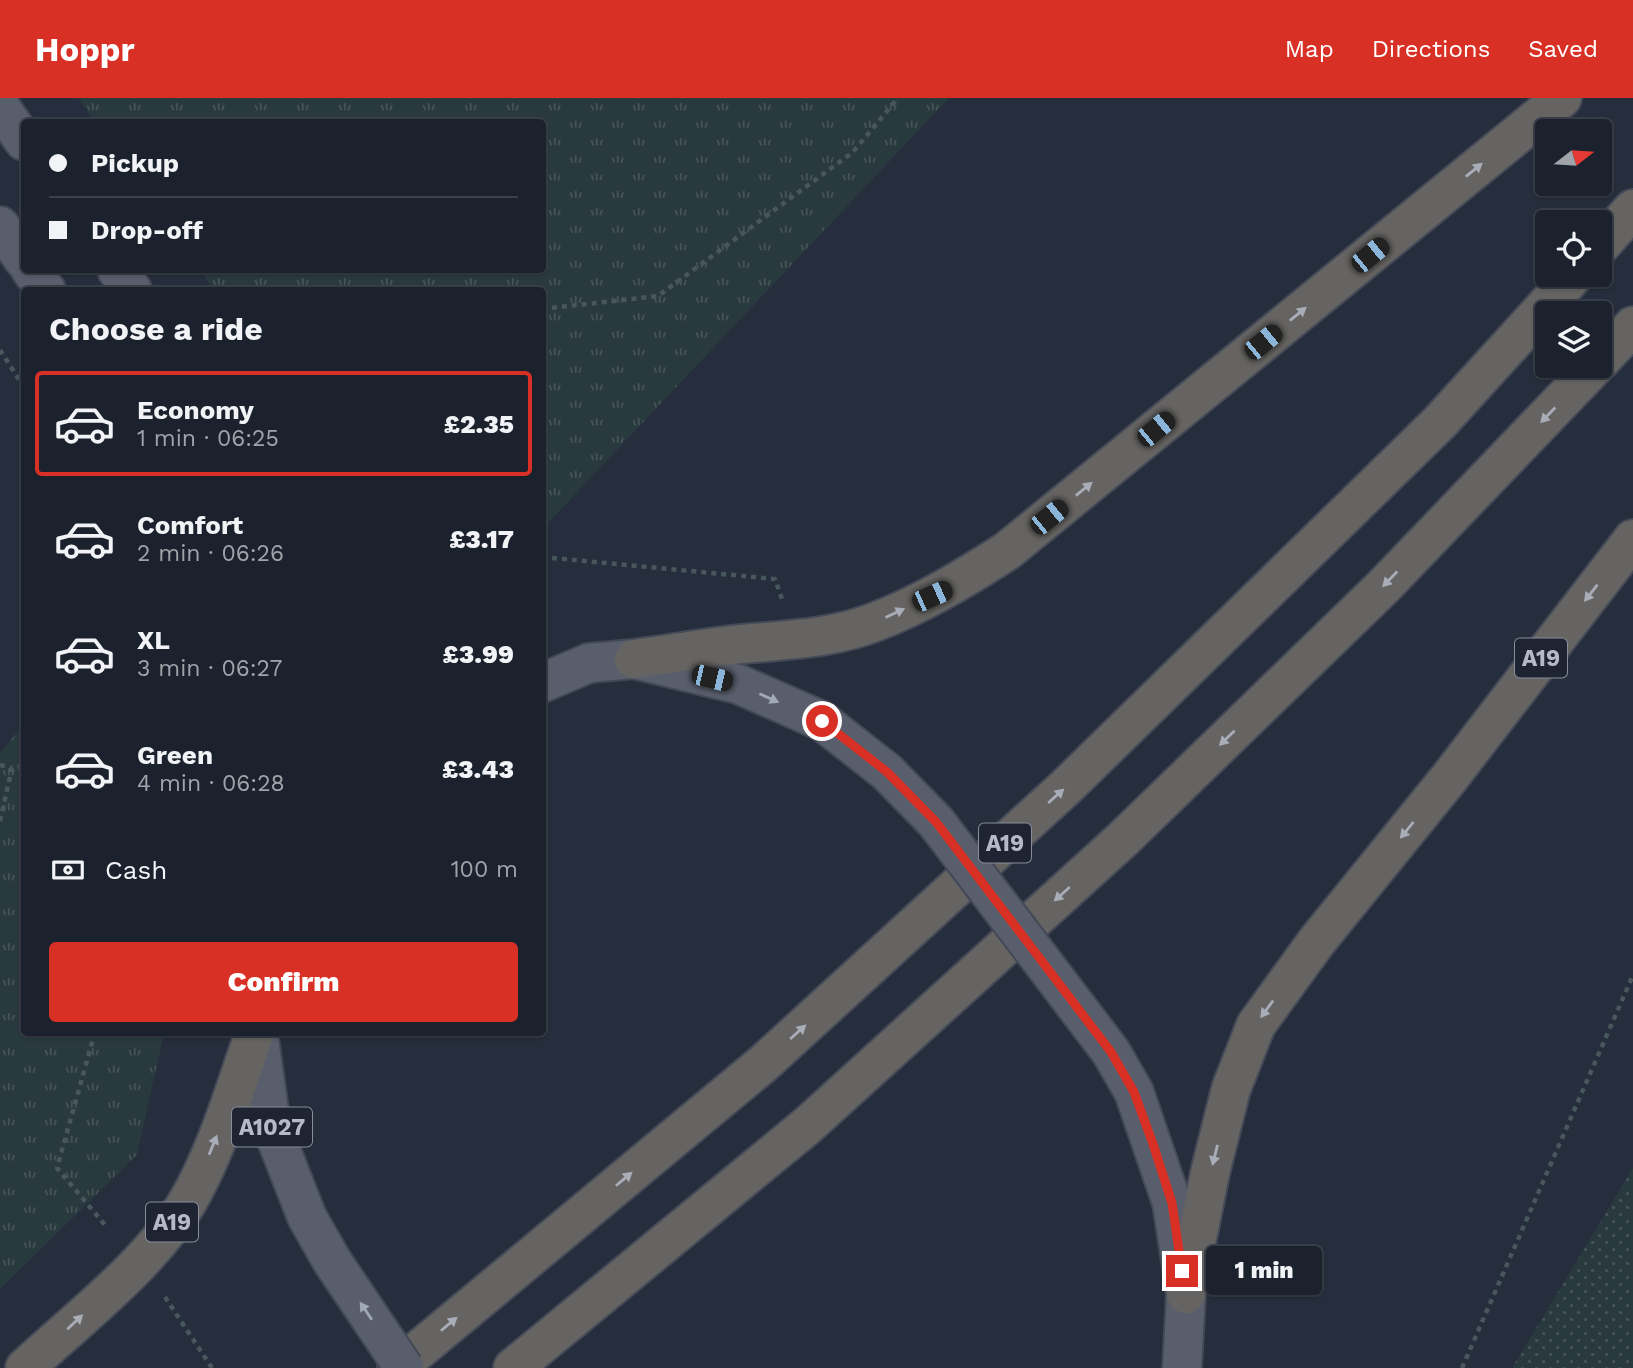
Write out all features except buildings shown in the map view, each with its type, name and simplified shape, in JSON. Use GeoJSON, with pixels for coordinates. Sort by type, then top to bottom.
{"type":"FeatureCollection","features":[{"type":"Feature","properties":{"kind":"highway"},"geometry":{"type":"LineString","coordinates":[[634,659],[830,634],[874,622],[951,587],[1007,551],[1562,98]]}},
{"type":"Feature","properties":{"kind":"highway"},"geometry":{"type":"LineString","coordinates":[[1612,233],[1633,209]]}},
{"type":"Feature","properties":{"kind":"highway","name":"A19"},"geometry":{"type":"LineString","coordinates":[[397,1368],[764,1063],[1067,786],[1440,422],[1563,287]]}},
{"type":"Feature","properties":{"kind":"highway"},"geometry":{"type":"LineString","coordinates":[[1612,348],[1633,326]]}},
{"type":"Feature","properties":{"kind":"highway"},"geometry":{"type":"LineString","coordinates":[[513,1368],[808,1125],[1123,839],[1384,586],[1583,378]]}},
{"type":"Feature","properties":{"kind":"highway","name":"A19"},"geometry":{"type":"LineString","coordinates":[[1186,1294],[1210,1173],[1231,1089],[1256,1025],[1317,941],[1458,766],[1633,539]]}},
{"type":"Feature","properties":{"kind":"highway","name":"A19"},"geometry":{"type":"LineString","coordinates":[[25,1368],[156,1244],[188,1200],[213,1147],[255,1036]]}},
{"type":"Feature","properties":{"kind":"main road"},"geometry":{"type":"LineString","coordinates":[[0,107],[21,137]]}},
{"type":"Feature","properties":{"kind":"main road"},"geometry":{"type":"LineString","coordinates":[[0,226],[21,256]]}},
{"type":"Feature","properties":{"kind":"main road"},"geometry":{"type":"LineString","coordinates":[[546,655],[589,663],[634,659],[738,684],[822,721],[887,772],[936,822],[1111,1052],[1134,1092],[1172,1203],[1186,1294],[1182,1367]]}},
{"type":"Feature","properties":{"kind":"main road"},"geometry":{"type":"LineString","coordinates":[[546,681],[589,663]]}},
{"type":"Feature","properties":{"kind":"main road","name":"A1027"},"geometry":{"type":"LineString","coordinates":[[258,1036],[271,1125],[307,1217],[332,1261],[404,1368]]}},
{"type":"Feature","properties":{"kind":"path"},"geometry":{"type":"LineString","coordinates":[[546,309],[658,296],[853,152],[898,98]]}},
{"type":"Feature","properties":{"kind":"path"},"geometry":{"type":"LineString","coordinates":[[0,350],[21,382]]}},
{"type":"Feature","properties":{"kind":"path"},"geometry":{"type":"LineString","coordinates":[[0,765],[12,768],[21,766]]}},
{"type":"Feature","properties":{"kind":"path"},"geometry":{"type":"LineString","coordinates":[[0,821],[12,768]]}},
{"type":"Feature","properties":{"kind":"path"},"geometry":{"type":"LineString","coordinates":[[1462,1368],[1633,975]]}},
{"type":"Feature","properties":{"kind":"path"},"geometry":{"type":"LineString","coordinates":[[94,1036],[57,1168],[104,1225]]}},
{"type":"Feature","properties":{"kind":"path"},"geometry":{"type":"LineString","coordinates":[[164,1297],[212,1368]]}},
{"type":"Feature","properties":{"kind":"green space"},"geometry":{"type":"Polygon","coordinates":[[[78,98],[949,98],[546,525],[546,287],[213,287],[202,273],[546,273],[546,119],[93,119],[78,98]]]}},
{"type":"Feature","properties":{"kind":"green space"},"geometry":{"type":"Polygon","coordinates":[[[21,728],[21,1036],[163,1036],[137,1155],[0,1289],[0,753],[21,728]]]}},
{"type":"Feature","properties":{"kind":"green space"},"geometry":{"type":"Polygon","coordinates":[[[1633,1168],[1633,1368],[1512,1368],[1633,1168]]]}},
{"type":"Feature","properties":{"kind":"route"},"geometry":{"type":"LineString","coordinates":[[822,721],[887,772],[936,822],[1111,1052],[1134,1092],[1153,1144],[1172,1203],[1182,1271]]}}]}
